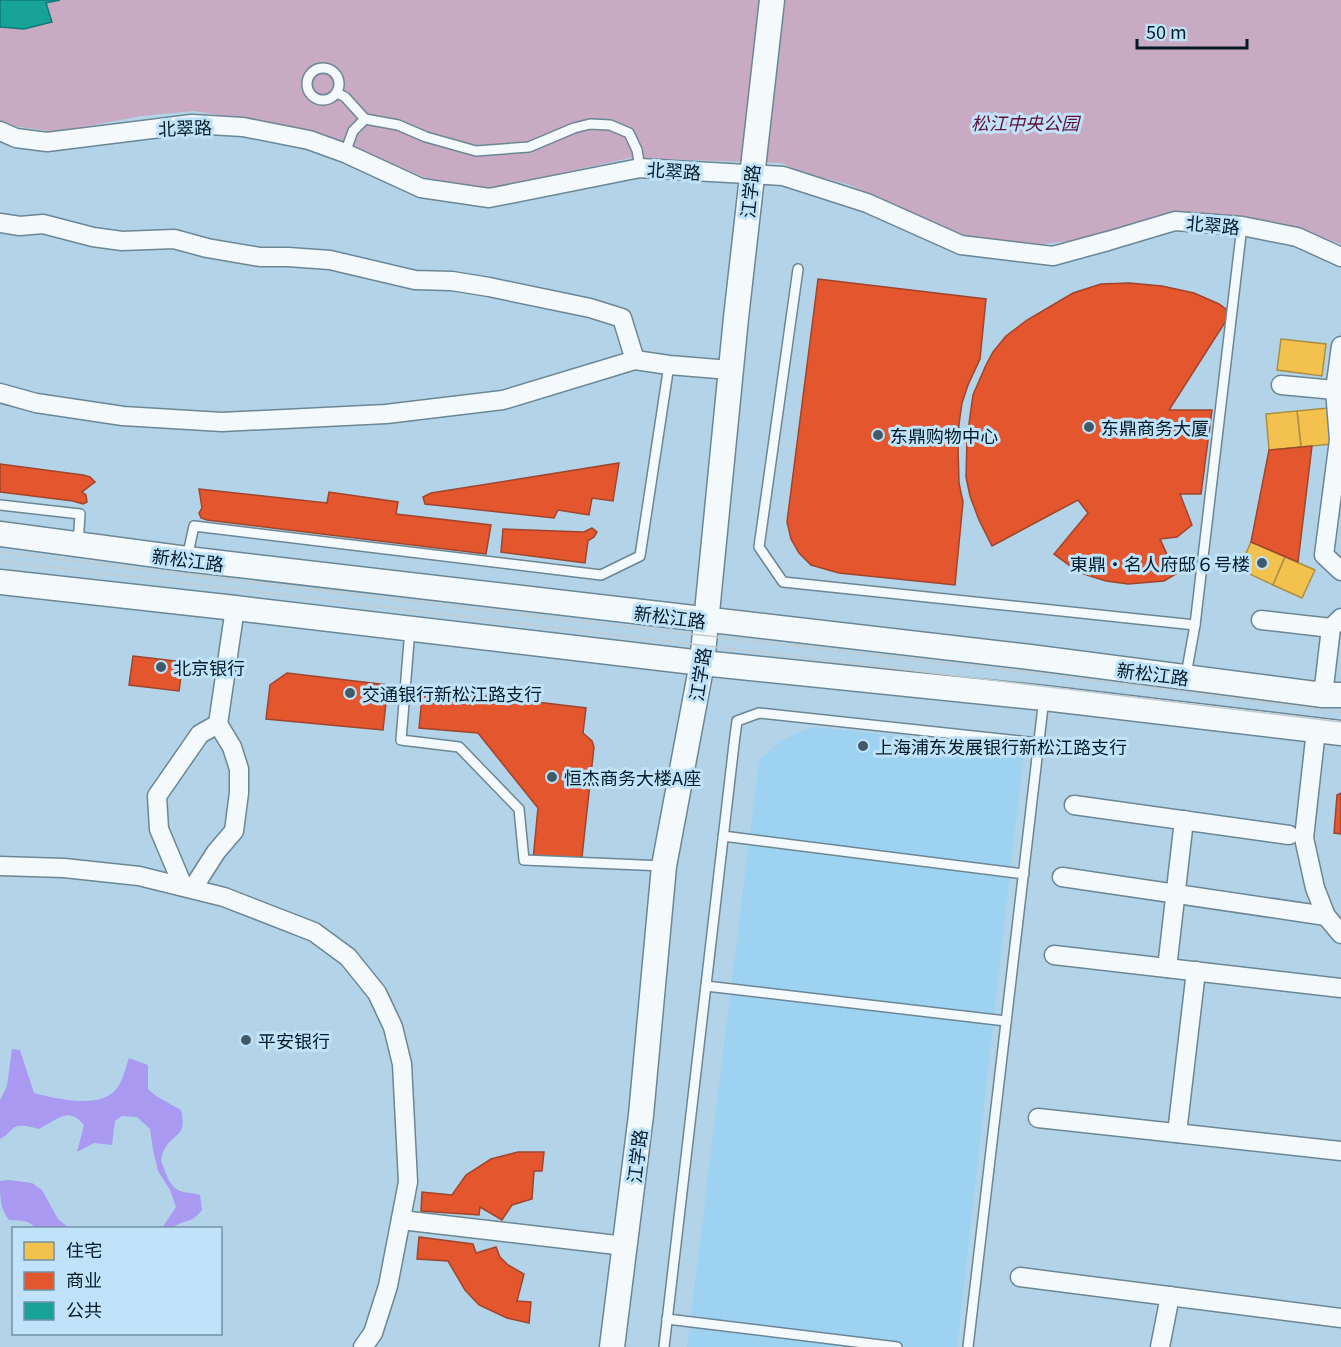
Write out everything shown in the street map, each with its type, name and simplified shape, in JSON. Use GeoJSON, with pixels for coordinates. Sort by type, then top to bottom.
{"type":"FeatureCollection","features":[{"type":"Feature","properties":{"kind":"main road","name":"江学路"},"geometry":{"type":"LineString","coordinates":[[612,1347],[641,1115],[664,866],[702,663],[730,370],[772,0]]}},
{"type":"Feature","properties":{"kind":"main road","name":"新松江路"},"geometry":{"type":"LineString","coordinates":[[0,534],[186,559],[1030,657],[1332,695]]}},
{"type":"Feature","properties":{"kind":"main road","name":"新松江路"},"geometry":{"type":"LineString","coordinates":[[0,582],[702,663],[1044,698],[1341,733]]}},
{"type":"Feature","properties":{"kind":"street","name":"北翠路"},"geometry":{"type":"LineString","coordinates":[[0,131],[16,138],[47,142],[192,124],[243,127],[309,140],[345,153],[421,188],[489,198],[640,168],[783,176],[867,203],[961,245],[1053,256],[1175,221],[1242,225],[1297,237],[1341,257]]}},
{"type":"Feature","properties":{"kind":"street"},"geometry":{"type":"LineString","coordinates":[[0,224],[20,226],[43,224],[93,237],[122,241],[174,239],[207,248],[260,257],[330,260],[415,280],[452,281],[590,308],[621,318],[636,360]]}},
{"type":"Feature","properties":{"kind":"street"},"geometry":{"type":"LineString","coordinates":[[1341,346],[1335,390],[1340,440],[1324,555],[1341,571]]}},
{"type":"Feature","properties":{"kind":"street"},"geometry":{"type":"LineString","coordinates":[[0,393],[36,403],[123,416],[222,422],[386,414],[503,400],[636,360],[730,370]]}},
{"type":"Feature","properties":{"kind":"street"},"geometry":{"type":"LineString","coordinates":[[1281,385],[1335,390]]}},
{"type":"Feature","properties":{"kind":"street"},"geometry":{"type":"LineString","coordinates":[[188,887],[234,831],[239,793],[238,769],[232,747],[218,724],[235,608]]}},
{"type":"Feature","properties":{"kind":"street"},"geometry":{"type":"LineString","coordinates":[[1261,620],[1336,623],[1332,695]]}},
{"type":"Feature","properties":{"kind":"street"},"geometry":{"type":"LineString","coordinates":[[188,887],[159,829],[157,796],[200,734],[218,724]]}},
{"type":"Feature","properties":{"kind":"street"},"geometry":{"type":"LineString","coordinates":[[1316,730],[1304,838],[1315,888],[1326,916],[1341,934]]}},
{"type":"Feature","properties":{"kind":"street"},"geometry":{"type":"LineString","coordinates":[[1074,805],[1289,836]]}},
{"type":"Feature","properties":{"kind":"street"},"geometry":{"type":"LineString","coordinates":[[1167,968],[1184,820]]}},
{"type":"Feature","properties":{"kind":"street"},"geometry":{"type":"LineString","coordinates":[[0,866],[64,868],[139,876],[224,897],[314,932],[348,957],[377,993],[393,1027],[402,1064],[408,1182],[385,1296],[373,1334],[363,1347]]}},
{"type":"Feature","properties":{"kind":"street"},"geometry":{"type":"LineString","coordinates":[[1062,877],[1326,916]]}},
{"type":"Feature","properties":{"kind":"street"},"geometry":{"type":"LineString","coordinates":[[1054,955],[1341,988]]}},
{"type":"Feature","properties":{"kind":"street"},"geometry":{"type":"LineString","coordinates":[[1177,1133],[1196,971]]}},
{"type":"Feature","properties":{"kind":"street"},"geometry":{"type":"LineString","coordinates":[[1038,1118],[1341,1151]]}},
{"type":"Feature","properties":{"kind":"street"},"geometry":{"type":"LineString","coordinates":[[401,1220],[625,1246]]}},
{"type":"Feature","properties":{"kind":"street"},"geometry":{"type":"LineString","coordinates":[[1020,1277],[1341,1318]]}},
{"type":"Feature","properties":{"kind":"street"},"geometry":{"type":"LineString","coordinates":[[1160,1347],[1170,1296]]}},
{"type":"Feature","properties":{"kind":"lane"},"geometry":{"type":"LineString","coordinates":[[337,93],[345,97],[365,119],[398,125],[476,151],[529,147],[574,128],[590,124],[610,124],[629,133],[637,150],[640,168]]}},
{"type":"Feature","properties":{"kind":"lane"},"geometry":{"type":"LineString","coordinates":[[345,153],[353,131],[365,119]]}},
{"type":"Feature","properties":{"kind":"lane"},"geometry":{"type":"LineString","coordinates":[[1186,678],[1195,625],[1242,225]]}},
{"type":"Feature","properties":{"kind":"lane"},"geometry":{"type":"LineString","coordinates":[[798,269],[759,547],[783,582],[1195,625]]}},
{"type":"Feature","properties":{"kind":"lane"},"geometry":{"type":"LineString","coordinates":[[186,559],[194,526],[601,575],[640,556],[669,365]]}},
{"type":"Feature","properties":{"kind":"lane"},"geometry":{"type":"LineString","coordinates":[[0,505],[80,514],[78,545]]}},
{"type":"Feature","properties":{"kind":"lane"},"geometry":{"type":"LineString","coordinates":[[410,629],[401,740],[459,747],[519,809],[524,860],[664,866]]}},
{"type":"Feature","properties":{"kind":"lane"},"geometry":{"type":"LineString","coordinates":[[968,1347],[1044,698]]}},
{"type":"Feature","properties":{"kind":"lane"},"geometry":{"type":"LineString","coordinates":[[664,1347],[738,721],[759,713],[1039,743]]}},
{"type":"Feature","properties":{"kind":"lane"},"geometry":{"type":"LineString","coordinates":[[723,836],[1024,874]]}},
{"type":"Feature","properties":{"kind":"lane"},"geometry":{"type":"LineString","coordinates":[[706,986],[1006,1021]]}},
{"type":"Feature","properties":{"kind":"lane"},"geometry":{"type":"LineString","coordinates":[[668,1319],[819,1342],[897,1347]]}},
{"type":"Feature","properties":{"kind":"shaded area"},"geometry":{"type":"Polygon","coordinates":[[[813,727],[1024,749],[957,1347],[687,1347],[759,760],[782,740],[813,727]]]}},
{"type":"Feature","properties":{"kind":"shaded area"},"geometry":{"type":"Polygon","coordinates":[[[12,1049],[20,1050],[34,1093],[67,1100],[92,1101],[112,1093],[121,1082],[129,1058],[148,1065],[148,1089],[181,1110],[183,1119],[183,1126],[179,1134],[163,1151],[161,1161],[170,1182],[176,1189],[200,1195],[202,1210],[193,1219],[173,1227],[163,1227],[176,1207],[170,1190],[158,1171],[150,1129],[137,1117],[122,1116],[115,1121],[112,1145],[94,1143],[77,1152],[84,1125],[73,1116],[62,1116],[39,1129],[18,1126],[0,1139],[0,1100],[7,1086],[12,1049]]]}},
{"type":"Feature","properties":{"kind":"shaded area"},"geometry":{"type":"Polygon","coordinates":[[[0,1181],[32,1183],[42,1190],[58,1219],[68,1227],[34,1227],[26,1222],[9,1220],[2,1207],[0,1181]]]}},
{"type":"Feature","properties":{"kind":"green space","name":"松江中央公园"},"geometry":{"type":"Polygon","coordinates":[[[0,0],[1341,0],[1341,244],[1302,230],[1213,217],[1099,238],[1041,244],[969,240],[850,185],[805,173],[781,163],[630,158],[488,189],[431,180],[359,150],[262,122],[194,111],[142,116],[55,132],[14,126],[0,121],[0,0]]]}},
{"type":"Feature","properties":{"kind":"building: 住宅"},"geometry":{"type":"Polygon","coordinates":[[[1281,339],[1326,344],[1322,376],[1277,370],[1281,339]]]}},
{"type":"Feature","properties":{"kind":"building: 住宅"},"geometry":{"type":"Polygon","coordinates":[[[1328,408],[1332,444],[1301,447],[1297,411],[1328,408]]]}},
{"type":"Feature","properties":{"kind":"building: 住宅"},"geometry":{"type":"Polygon","coordinates":[[[1297,411],[1301,447],[1269,450],[1266,414],[1297,411]]]}},
{"type":"Feature","properties":{"kind":"building: 住宅","name":"東鼎·名人府邸６号楼"},"geometry":{"type":"Polygon","coordinates":[[[1251,542],[1285,557],[1273,585],[1239,569],[1251,542]]]}},
{"type":"Feature","properties":{"kind":"building: 住宅"},"geometry":{"type":"Polygon","coordinates":[[[1285,557],[1315,570],[1302,598],[1273,585],[1285,557]]]}},
{"type":"Feature","properties":{"kind":"building: 商业","name":"东鼎购物中心"},"geometry":{"type":"Polygon","coordinates":[[[818,279],[986,299],[980,359],[962,403],[959,424],[959,483],[963,502],[955,585],[839,573],[811,565],[799,553],[791,539],[787,522],[818,279]]]}},
{"type":"Feature","properties":{"kind":"building: 商业","name":"东鼎商务大厦"},"geometry":{"type":"Polygon","coordinates":[[[1129,283],[1162,286],[1194,293],[1219,304],[1231,313],[1169,410],[1212,410],[1201,494],[1180,494],[1192,525],[1177,537],[1160,539],[1176,574],[1164,581],[1128,584],[1106,581],[1084,574],[1054,554],[1088,513],[1078,500],[992,546],[979,520],[966,477],[967,438],[973,395],[993,352],[1006,336],[1027,320],[1073,293],[1101,284],[1129,283]]]}},
{"type":"Feature","properties":{"kind":"building: 商业"},"geometry":{"type":"Polygon","coordinates":[[[1312,446],[1298,562],[1251,542],[1269,450],[1312,446]]]}},
{"type":"Feature","properties":{"kind":"building: 商业"},"geometry":{"type":"Polygon","coordinates":[[[619,463],[613,501],[592,498],[589,515],[558,510],[554,518],[425,504],[423,497],[431,493],[619,463]]]}},
{"type":"Feature","properties":{"kind":"building: 商业"},"geometry":{"type":"Polygon","coordinates":[[[0,464],[83,475],[95,482],[82,492],[86,495],[87,502],[83,504],[0,492],[0,464]]]}},
{"type":"Feature","properties":{"kind":"building: 商业"},"geometry":{"type":"Polygon","coordinates":[[[199,489],[327,503],[329,492],[398,502],[396,514],[491,525],[486,554],[207,520],[201,518],[199,513],[202,508],[199,489]]]}},
{"type":"Feature","properties":{"kind":"building: 商业"},"geometry":{"type":"Polygon","coordinates":[[[592,528],[597,532],[588,541],[585,563],[501,552],[503,529],[584,532],[592,528]]]}},
{"type":"Feature","properties":{"kind":"building: 商业"},"geometry":{"type":"Polygon","coordinates":[[[133,656],[183,662],[179,691],[129,685],[133,656]]]}},
{"type":"Feature","properties":{"kind":"building: 商业"},"geometry":{"type":"Polygon","coordinates":[[[287,673],[388,685],[383,730],[266,719],[270,685],[287,673]]]}},
{"type":"Feature","properties":{"kind":"building: 商业","name":"恒杰商务大楼A座"},"geometry":{"type":"Polygon","coordinates":[[[423,688],[586,708],[583,733],[592,741],[594,747],[581,866],[533,860],[538,808],[478,733],[419,728],[423,688]]]}},
{"type":"Feature","properties":{"kind":"building: 商业"},"geometry":{"type":"Polygon","coordinates":[[[1341,793],[1341,834],[1334,833],[1337,795],[1341,793]]]}},
{"type":"Feature","properties":{"kind":"building: 商业"},"geometry":{"type":"Polygon","coordinates":[[[518,1152],[544,1152],[542,1171],[534,1171],[532,1199],[512,1205],[502,1220],[480,1207],[479,1215],[421,1211],[422,1192],[452,1195],[466,1175],[491,1159],[518,1152]]]}},
{"type":"Feature","properties":{"kind":"building: 商业"},"geometry":{"type":"Polygon","coordinates":[[[419,1237],[473,1244],[476,1253],[496,1247],[500,1257],[508,1265],[524,1274],[517,1301],[531,1302],[529,1323],[507,1318],[479,1305],[465,1290],[448,1261],[417,1259],[419,1237]]]}},
{"type":"Feature","properties":{"kind":"building: 公共"},"geometry":{"type":"Polygon","coordinates":[[[0,0],[60,0],[46,3],[52,22],[24,29],[0,27],[0,0]]]}},
{"type":"Feature","properties":{"kind":"tram line"},"geometry":{"type":"LineString","coordinates":[[0,552],[1051,675],[1341,712]]}},
{"type":"Feature","properties":{"kind":"tram line"},"geometry":{"type":"LineString","coordinates":[[0,561],[1341,722]]}},
{"type":"Feature","properties":{"kind":"place","name":"东鼎商务大厦"},"geometry":{"type":"Point","coordinates":[1089,427]}},
{"type":"Feature","properties":{"kind":"place","name":"东鼎购物中心"},"geometry":{"type":"Point","coordinates":[878,435]}},
{"type":"Feature","properties":{"kind":"place","name":"東鼎·名人府邸６号楼"},"geometry":{"type":"Point","coordinates":[1262,563]}},
{"type":"Feature","properties":{"kind":"place","name":"北京银行"},"geometry":{"type":"Point","coordinates":[161,667]}},
{"type":"Feature","properties":{"kind":"place","name":"交通银行新松江路支行"},"geometry":{"type":"Point","coordinates":[350,693]}},
{"type":"Feature","properties":{"kind":"place","name":"上海浦东发展银行新松江路支行"},"geometry":{"type":"Point","coordinates":[863,746]}},
{"type":"Feature","properties":{"kind":"place","name":"恒杰商务大楼A座"},"geometry":{"type":"Point","coordinates":[552,777]}},
{"type":"Feature","properties":{"kind":"place","name":"平安银行"},"geometry":{"type":"Point","coordinates":[246,1040]}}]}
